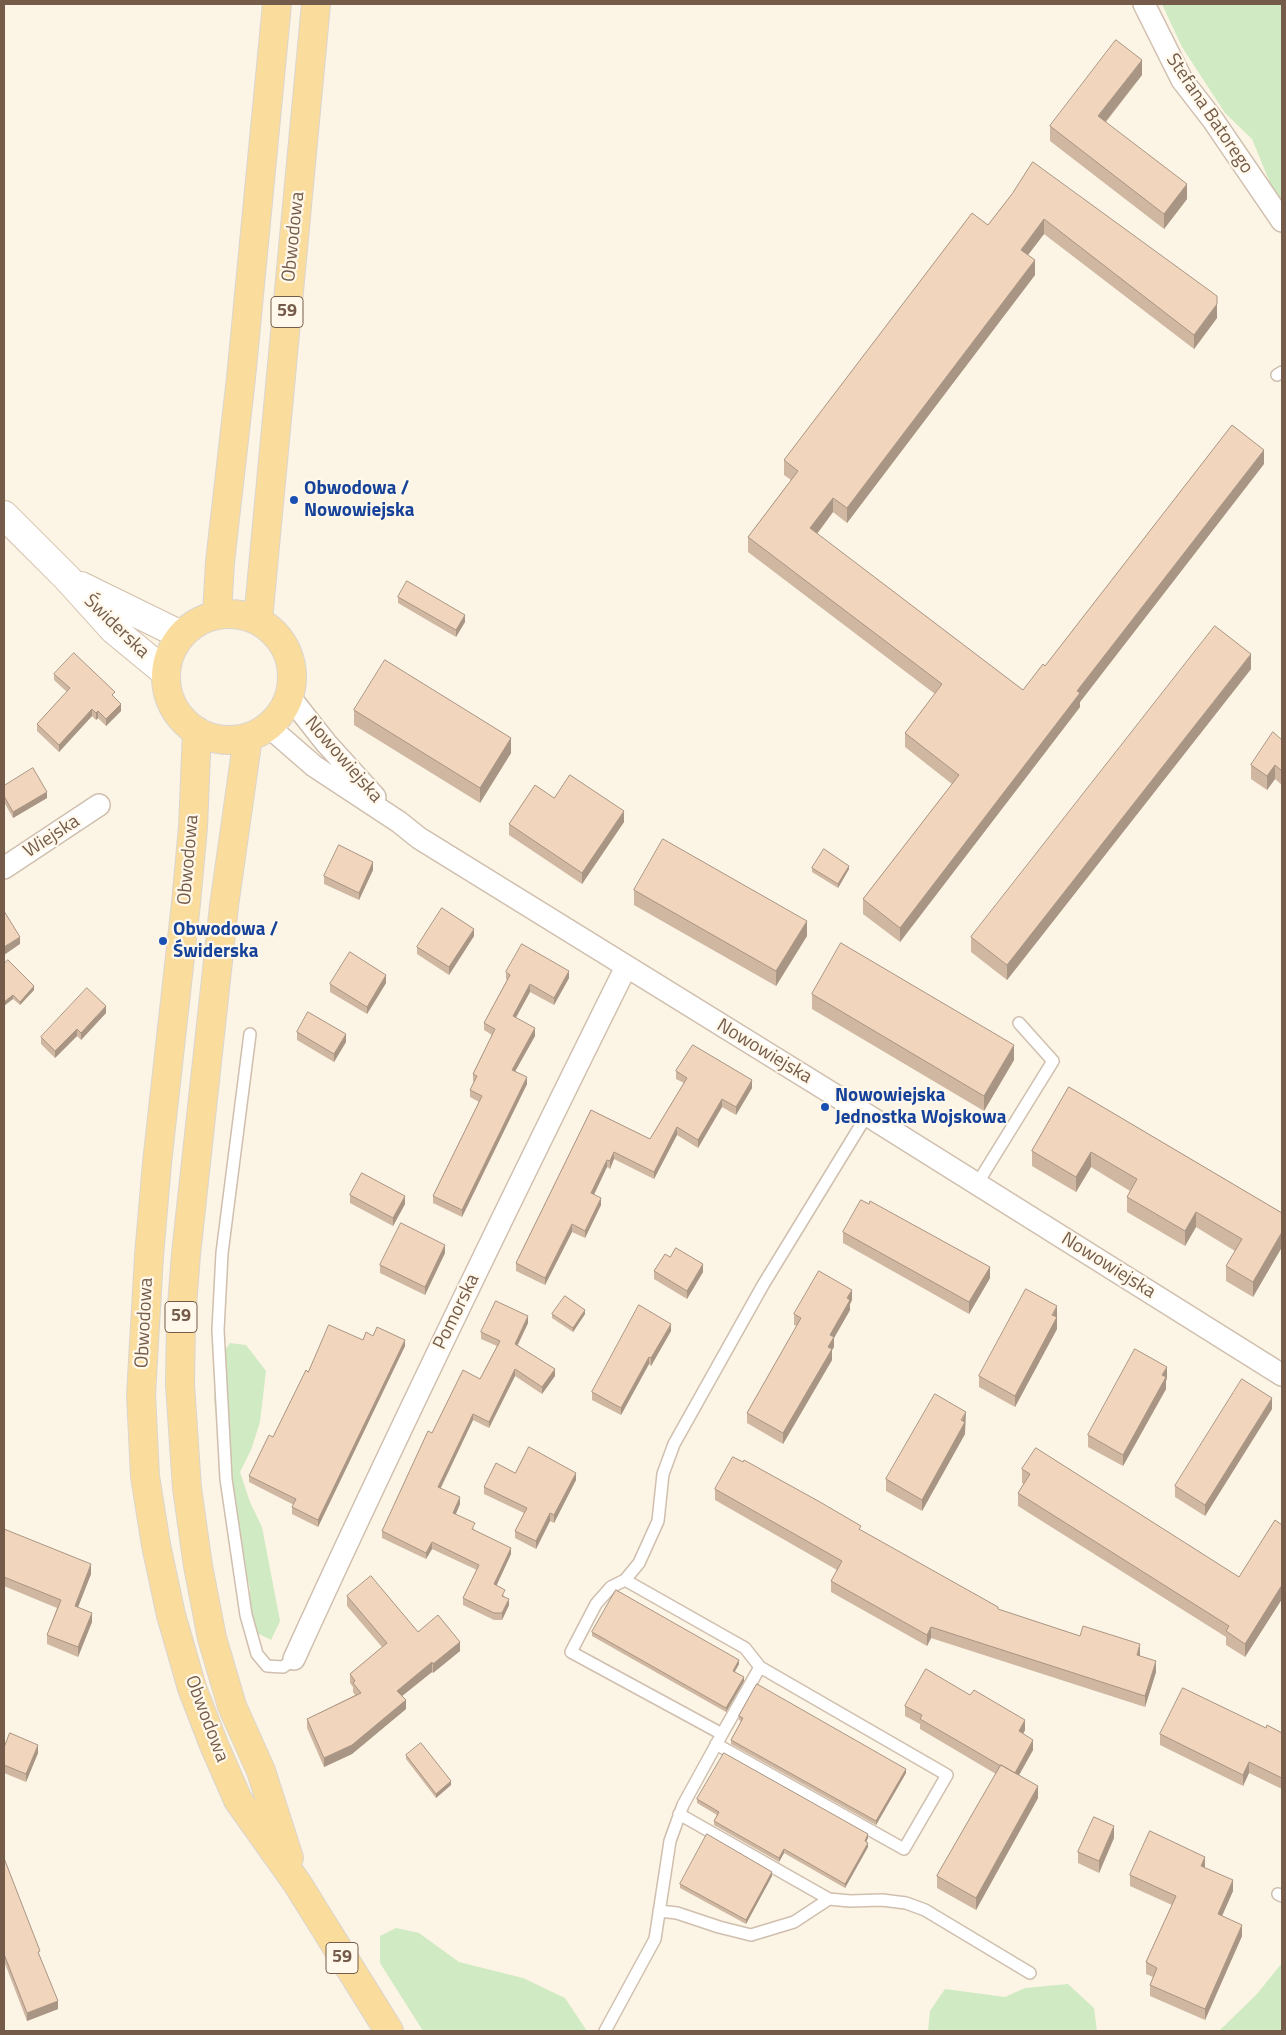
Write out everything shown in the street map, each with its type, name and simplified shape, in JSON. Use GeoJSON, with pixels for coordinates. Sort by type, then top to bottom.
{"type":"FeatureCollection","features":[{"type":"Feature","properties":{"kind":"main road","name":"Obwodowa"},"geometry":{"type":"LineString","coordinates":[[217,614],[220,562],[242,368],[277,4]]}},
{"type":"Feature","properties":{"kind":"main road","name":"Obwodowa"},"geometry":{"type":"LineString","coordinates":[[258,620],[316,4]]}},
{"type":"Feature","properties":{"kind":"main road"},"geometry":{"type":"LineString","coordinates":[[217,614],[238,614],[258,620],[275,634],[287,652],[292,674],[289,696],[281,712],[258,731],[222,739],[197,731],[183,720],[173,706],[167,690],[166,672],[170,653],[180,635],[197,622],[217,614]]}},
{"type":"Feature","properties":{"kind":"main road","name":"Obwodowa"},"geometry":{"type":"LineString","coordinates":[[197,731],[193,827],[157,1163],[149,1256],[141,1395],[146,1476],[156,1545],[170,1615],[196,1696],[214,1745],[238,1800],[297,1883],[389,2031]]}},
{"type":"Feature","properties":{"kind":"main road","name":"Obwodowa"},"geometry":{"type":"LineString","coordinates":[[258,731],[224,906],[186,1254],[181,1319],[180,1385],[187,1488],[198,1566],[212,1638],[232,1706],[261,1771],[297,1883]]}},
{"type":"Feature","properties":{"kind":"street","name":"Stefana Batorego"},"geometry":{"type":"LineString","coordinates":[[1144,4],[1182,80],[1213,120],[1282,221]]}},
{"type":"Feature","properties":{"kind":"street","name":"Świderska"},"geometry":{"type":"LineString","coordinates":[[4,515],[114,630],[166,672]]}},
{"type":"Feature","properties":{"kind":"street","name":"Świderska"},"geometry":{"type":"LineString","coordinates":[[68,580],[180,635]]}},
{"type":"Feature","properties":{"kind":"street","name":"Nowowiejska"},"geometry":{"type":"LineString","coordinates":[[289,696],[326,743],[399,822]]}},
{"type":"Feature","properties":{"kind":"street","name":"Nowowiejska"},"geometry":{"type":"LineString","coordinates":[[258,731],[399,822],[419,838],[867,1115],[1282,1375]]}},
{"type":"Feature","properties":{"kind":"street","name":"Wiejska"},"geometry":{"type":"LineString","coordinates":[[4,868],[99,805]]}},
{"type":"Feature","properties":{"kind":"street","name":"Pomorska"},"geometry":{"type":"LineString","coordinates":[[294,1659],[355,1525],[626,967]]}},
{"type":"Feature","properties":{"kind":"lane"},"geometry":{"type":"LineString","coordinates":[[977,1184],[1053,1061],[1019,1023]]}},
{"type":"Feature","properties":{"kind":"lane"},"geometry":{"type":"LineString","coordinates":[[250,1034],[222,1253],[218,1330],[226,1479],[246,1615],[257,1654],[267,1666],[283,1667],[294,1659]]}},
{"type":"Feature","properties":{"kind":"lane"},"geometry":{"type":"LineString","coordinates":[[722,1734],[571,1652],[596,1604],[611,1587],[625,1580],[639,1562],[658,1520],[663,1474],[674,1444],[763,1285],[867,1115]]}},
{"type":"Feature","properties":{"kind":"lane"},"geometry":{"type":"LineString","coordinates":[[625,1580],[745,1648],[760,1667],[947,1776],[904,1849],[716,1744]]}},
{"type":"Feature","properties":{"kind":"lane"},"geometry":{"type":"LineString","coordinates":[[605,2031],[655,1939],[670,1841],[679,1814],[760,1667]]}},
{"type":"Feature","properties":{"kind":"lane"},"geometry":{"type":"LineString","coordinates":[[679,1814],[830,1899],[850,1901],[882,1900],[906,1903],[925,1910],[1030,1973]]}},
{"type":"Feature","properties":{"kind":"lane"},"geometry":{"type":"LineString","coordinates":[[659,1911],[677,1913],[751,1935],[794,1922],[830,1899]]}},
{"type":"Feature","properties":{"kind":"green space"},"geometry":{"type":"Polygon","coordinates":[[[1162,4],[1282,4],[1282,207],[1275,195],[1252,139],[1225,113],[1182,47],[1162,4]]]}},
{"type":"Feature","properties":{"kind":"green space"},"geometry":{"type":"Polygon","coordinates":[[[230,1343],[246,1345],[266,1371],[260,1422],[251,1450],[240,1472],[250,1502],[262,1527],[280,1621],[271,1640],[253,1631],[249,1613],[250,1589],[222,1475],[214,1399],[219,1359],[230,1343]]]}},
{"type":"Feature","properties":{"kind":"green space"},"geometry":{"type":"Polygon","coordinates":[[[396,1928],[419,1933],[459,1962],[523,1978],[565,1998],[587,2031],[423,2031],[380,1963],[380,1936],[396,1928]]]}},
{"type":"Feature","properties":{"kind":"green space"},"geometry":{"type":"Polygon","coordinates":[[[1282,1963],[1282,2031],[1219,2031],[1257,1994],[1282,1963]]]}},
{"type":"Feature","properties":{"kind":"green space"},"geometry":{"type":"Polygon","coordinates":[[[1068,1984],[1094,2008],[1097,2031],[928,2031],[930,2011],[945,1989],[1005,1997],[1025,1988],[1068,1984]]]}},
{"type":"Feature","properties":{"kind":"building"},"geometry":{"type":"Polygon","coordinates":[[[1116,40],[1142,60],[1098,116],[1187,184],[1164,214],[1050,126],[1116,40]]]}},
{"type":"Feature","properties":{"kind":"building"},"geometry":{"type":"Polygon","coordinates":[[[1033,162],[1217,296],[1217,304],[1194,335],[1044,219],[1021,250],[1035,260],[847,508],[833,498],[810,528],[1023,690],[1043,664],[1045,666],[1232,425],[1264,450],[1077,691],[1080,693],[900,928],[863,899],[959,775],[905,733],[942,684],[748,537],[798,471],[784,460],[972,213],[988,225],[1012,194],[1033,162]]]}},
{"type":"Feature","properties":{"kind":"building"},"geometry":{"type":"Polygon","coordinates":[[[407,581],[465,615],[456,630],[398,597],[407,581]]]}},
{"type":"Feature","properties":{"kind":"building"},"geometry":{"type":"Polygon","coordinates":[[[1215,626],[1251,654],[1007,965],[971,937],[1215,626]]]}},
{"type":"Feature","properties":{"kind":"building"},"geometry":{"type":"Polygon","coordinates":[[[74,653],[115,692],[112,695],[121,704],[106,719],[98,711],[96,713],[92,709],[59,745],[37,724],[70,688],[54,674],[74,653]]]}},
{"type":"Feature","properties":{"kind":"building"},"geometry":{"type":"Polygon","coordinates":[[[385,660],[511,738],[480,788],[354,710],[385,660]]]}},
{"type":"Feature","properties":{"kind":"building"},"geometry":{"type":"Polygon","coordinates":[[[1273,732],[1282,740],[1282,771],[1275,765],[1267,776],[1251,765],[1273,732]]]}},
{"type":"Feature","properties":{"kind":"building"},"geometry":{"type":"Polygon","coordinates":[[[33,768],[47,792],[13,812],[4,796],[4,786],[33,768]]]}},
{"type":"Feature","properties":{"kind":"building"},"geometry":{"type":"Polygon","coordinates":[[[570,775],[624,811],[582,873],[509,824],[535,785],[554,798],[570,775]]]}},
{"type":"Feature","properties":{"kind":"building"},"geometry":{"type":"Polygon","coordinates":[[[663,839],[807,921],[776,971],[634,890],[663,839]]]}},
{"type":"Feature","properties":{"kind":"building"},"geometry":{"type":"Polygon","coordinates":[[[339,845],[373,862],[359,893],[324,876],[339,845]]]}},
{"type":"Feature","properties":{"kind":"building"},"geometry":{"type":"Polygon","coordinates":[[[824,849],[849,866],[838,884],[812,868],[824,849]]]}},
{"type":"Feature","properties":{"kind":"building"},"geometry":{"type":"Polygon","coordinates":[[[442,908],[474,929],[449,967],[417,947],[442,908]]]}},
{"type":"Feature","properties":{"kind":"building"},"geometry":{"type":"Polygon","coordinates":[[[4,911],[20,937],[4,947],[4,911]]]}},
{"type":"Feature","properties":{"kind":"building"},"geometry":{"type":"Polygon","coordinates":[[[841,943],[1014,1045],[984,1096],[812,994],[841,943]]]}},
{"type":"Feature","properties":{"kind":"building"},"geometry":{"type":"Polygon","coordinates":[[[522,944],[569,971],[554,998],[530,984],[513,1016],[535,1028],[512,1070],[527,1077],[462,1210],[433,1196],[482,1096],[470,1090],[477,1076],[473,1074],[495,1029],[484,1023],[510,975],[506,972],[522,944]]]}},
{"type":"Feature","properties":{"kind":"building"},"geometry":{"type":"Polygon","coordinates":[[[350,952],[386,975],[367,1007],[330,984],[350,952]]]}},
{"type":"Feature","properties":{"kind":"building"},"geometry":{"type":"Polygon","coordinates":[[[8,960],[34,986],[20,1002],[13,995],[4,1002],[4,964],[8,960]]]}},
{"type":"Feature","properties":{"kind":"building"},"geometry":{"type":"Polygon","coordinates":[[[87,988],[106,1006],[81,1033],[77,1029],[55,1051],[41,1037],[87,988]]]}},
{"type":"Feature","properties":{"kind":"building"},"geometry":{"type":"Polygon","coordinates":[[[308,1012],[346,1034],[334,1054],[297,1032],[308,1012]]]}},
{"type":"Feature","properties":{"kind":"building"},"geometry":{"type":"Polygon","coordinates":[[[693,1045],[752,1080],[736,1107],[722,1099],[698,1140],[677,1127],[654,1172],[614,1152],[610,1161],[607,1160],[591,1193],[601,1198],[585,1231],[572,1224],[545,1278],[516,1263],[591,1110],[650,1139],[687,1078],[676,1071],[693,1045]]]}},
{"type":"Feature","properties":{"kind":"building"},"geometry":{"type":"Polygon","coordinates":[[[1069,1087],[1282,1213],[1282,1232],[1253,1282],[1226,1266],[1242,1239],[1196,1212],[1185,1231],[1127,1197],[1137,1179],[1091,1152],[1076,1177],[1032,1151],[1069,1087]]]}},
{"type":"Feature","properties":{"kind":"building"},"geometry":{"type":"Polygon","coordinates":[[[362,1173],[405,1196],[393,1218],[350,1195],[362,1173]]]}},
{"type":"Feature","properties":{"kind":"building"},"geometry":{"type":"Polygon","coordinates":[[[861,1200],[869,1204],[870,1201],[990,1267],[969,1302],[843,1232],[861,1200]]]}},
{"type":"Feature","properties":{"kind":"building"},"geometry":{"type":"Polygon","coordinates":[[[401,1223],[445,1245],[425,1287],[380,1265],[401,1223]]]}},
{"type":"Feature","properties":{"kind":"building"},"geometry":{"type":"Polygon","coordinates":[[[676,1248],[703,1264],[687,1291],[654,1271],[665,1254],[670,1257],[676,1248]]]}},
{"type":"Feature","properties":{"kind":"building"},"geometry":{"type":"Polygon","coordinates":[[[819,1271],[852,1290],[847,1298],[850,1300],[830,1335],[834,1337],[828,1347],[832,1349],[783,1433],[747,1413],[801,1318],[794,1314],[819,1271]]]}},
{"type":"Feature","properties":{"kind":"building"},"geometry":{"type":"Polygon","coordinates":[[[1026,1289],[1057,1306],[1052,1315],[1057,1317],[1015,1396],[979,1376],[1026,1289]]]}},
{"type":"Feature","properties":{"kind":"building"},"geometry":{"type":"Polygon","coordinates":[[[565,1296],[585,1310],[573,1328],[552,1314],[565,1296]]]}},
{"type":"Feature","properties":{"kind":"building"},"geometry":{"type":"Polygon","coordinates":[[[496,1301],[528,1316],[515,1344],[555,1369],[542,1387],[515,1369],[489,1422],[473,1414],[438,1487],[460,1497],[453,1513],[475,1523],[472,1529],[511,1548],[494,1584],[505,1590],[502,1596],[509,1599],[502,1613],[494,1613],[463,1598],[479,1565],[432,1542],[426,1553],[382,1531],[428,1431],[432,1433],[463,1370],[480,1379],[500,1341],[481,1332],[496,1301]]]}},
{"type":"Feature","properties":{"kind":"building"},"geometry":{"type":"Polygon","coordinates":[[[639,1305],[671,1324],[651,1358],[649,1357],[621,1408],[592,1392],[639,1305]]]}},
{"type":"Feature","properties":{"kind":"building"},"geometry":{"type":"Polygon","coordinates":[[[329,1325],[363,1340],[366,1332],[373,1336],[377,1327],[405,1340],[318,1520],[292,1507],[296,1499],[249,1476],[269,1435],[273,1437],[306,1370],[308,1372],[329,1325]]]}},
{"type":"Feature","properties":{"kind":"building"},"geometry":{"type":"Polygon","coordinates":[[[1135,1349],[1167,1367],[1162,1375],[1166,1377],[1123,1455],[1088,1435],[1135,1349]]]}},
{"type":"Feature","properties":{"kind":"building"},"geometry":{"type":"Polygon","coordinates":[[[1242,1379],[1272,1398],[1205,1505],[1175,1486],[1242,1379]]]}},
{"type":"Feature","properties":{"kind":"building"},"geometry":{"type":"Polygon","coordinates":[[[935,1394],[966,1412],[961,1420],[965,1422],[922,1500],[886,1479],[935,1394]]]}},
{"type":"Feature","properties":{"kind":"building"},"geometry":{"type":"Polygon","coordinates":[[[529,1447],[576,1473],[554,1515],[550,1513],[536,1541],[515,1531],[527,1508],[484,1487],[496,1463],[515,1473],[529,1447]]]}},
{"type":"Feature","properties":{"kind":"building"},"geometry":{"type":"Polygon","coordinates":[[[1036,1448],[1239,1577],[1275,1520],[1282,1525],[1282,1585],[1245,1644],[1226,1631],[1229,1626],[1018,1493],[1030,1474],[1022,1469],[1036,1448]]]}},
{"type":"Feature","properties":{"kind":"building"},"geometry":{"type":"Polygon","coordinates":[[[733,1457],[743,1462],[744,1460],[820,1502],[861,1526],[859,1529],[998,1607],[998,1609],[1080,1636],[1083,1626],[1140,1644],[1137,1655],[1156,1661],[1145,1696],[931,1627],[927,1635],[831,1581],[842,1561],[715,1489],[733,1457]]]}},
{"type":"Feature","properties":{"kind":"building"},"geometry":{"type":"Polygon","coordinates":[[[4,1529],[91,1564],[75,1606],[92,1613],[78,1647],[47,1635],[61,1600],[4,1577],[4,1529]]]}},
{"type":"Feature","properties":{"kind":"building"},"geometry":{"type":"Polygon","coordinates":[[[371,1576],[418,1632],[438,1615],[460,1642],[397,1691],[406,1700],[352,1745],[324,1758],[307,1719],[361,1693],[353,1683],[355,1681],[350,1674],[387,1643],[347,1596],[371,1576]]]}},
{"type":"Feature","properties":{"kind":"building"},"geometry":{"type":"Polygon","coordinates":[[[616,1590],[739,1660],[733,1671],[744,1677],[726,1708],[592,1632],[616,1590]]]}},
{"type":"Feature","properties":{"kind":"building"},"geometry":{"type":"Polygon","coordinates":[[[926,1669],[970,1695],[974,1690],[1025,1720],[1019,1731],[1033,1740],[1015,1773],[920,1719],[922,1715],[905,1706],[926,1669]]]}},
{"type":"Feature","properties":{"kind":"building"},"geometry":{"type":"Polygon","coordinates":[[[757,1684],[906,1769],[876,1821],[731,1740],[743,1718],[739,1716],[757,1684]]]}},
{"type":"Feature","properties":{"kind":"building"},"geometry":{"type":"Polygon","coordinates":[[[1183,1688],[1266,1728],[1267,1725],[1282,1733],[1282,1778],[1249,1762],[1243,1775],[1160,1734],[1183,1688]]]}},
{"type":"Feature","properties":{"kind":"building"},"geometry":{"type":"Polygon","coordinates":[[[10,1733],[38,1745],[26,1774],[4,1765],[4,1748],[10,1733]]]}},
{"type":"Feature","properties":{"kind":"building"},"geometry":{"type":"Polygon","coordinates":[[[421,1743],[451,1781],[436,1794],[406,1755],[421,1743]]]}},
{"type":"Feature","properties":{"kind":"building"},"geometry":{"type":"Polygon","coordinates":[[[724,1753],[868,1834],[865,1841],[868,1843],[845,1884],[784,1849],[779,1858],[714,1821],[719,1812],[697,1799],[724,1753]]]}},
{"type":"Feature","properties":{"kind":"building"},"geometry":{"type":"Polygon","coordinates":[[[1001,1765],[1038,1786],[976,1898],[937,1876],[1001,1765]]]}},
{"type":"Feature","properties":{"kind":"building"},"geometry":{"type":"Polygon","coordinates":[[[1094,1817],[1114,1826],[1099,1861],[1078,1852],[1094,1817]]]}},
{"type":"Feature","properties":{"kind":"building"},"geometry":{"type":"Polygon","coordinates":[[[1150,1831],[1205,1857],[1201,1866],[1233,1880],[1218,1914],[1242,1925],[1205,2009],[1150,1985],[1157,1968],[1146,1962],[1176,1896],[1130,1875],[1150,1831]]]}},
{"type":"Feature","properties":{"kind":"building"},"geometry":{"type":"Polygon","coordinates":[[[707,1834],[772,1872],[746,1920],[680,1884],[707,1834]]]}},
{"type":"Feature","properties":{"kind":"building"},"geometry":{"type":"Polygon","coordinates":[[[4,1858],[58,2001],[27,2013],[4,1954],[4,1858]]]}},
{"type":"Feature","properties":{"kind":"place","name":"Obwodowa / Nowowiejska"},"geometry":{"type":"Point","coordinates":[294,500]}},
{"type":"Feature","properties":{"kind":"place","name":"Obwodowa / Świderska"},"geometry":{"type":"Point","coordinates":[163,941]}},
{"type":"Feature","properties":{"kind":"place","name":"Nowowiejska Jednostka Wojskowa"},"geometry":{"type":"Point","coordinates":[825,1107]}}]}
